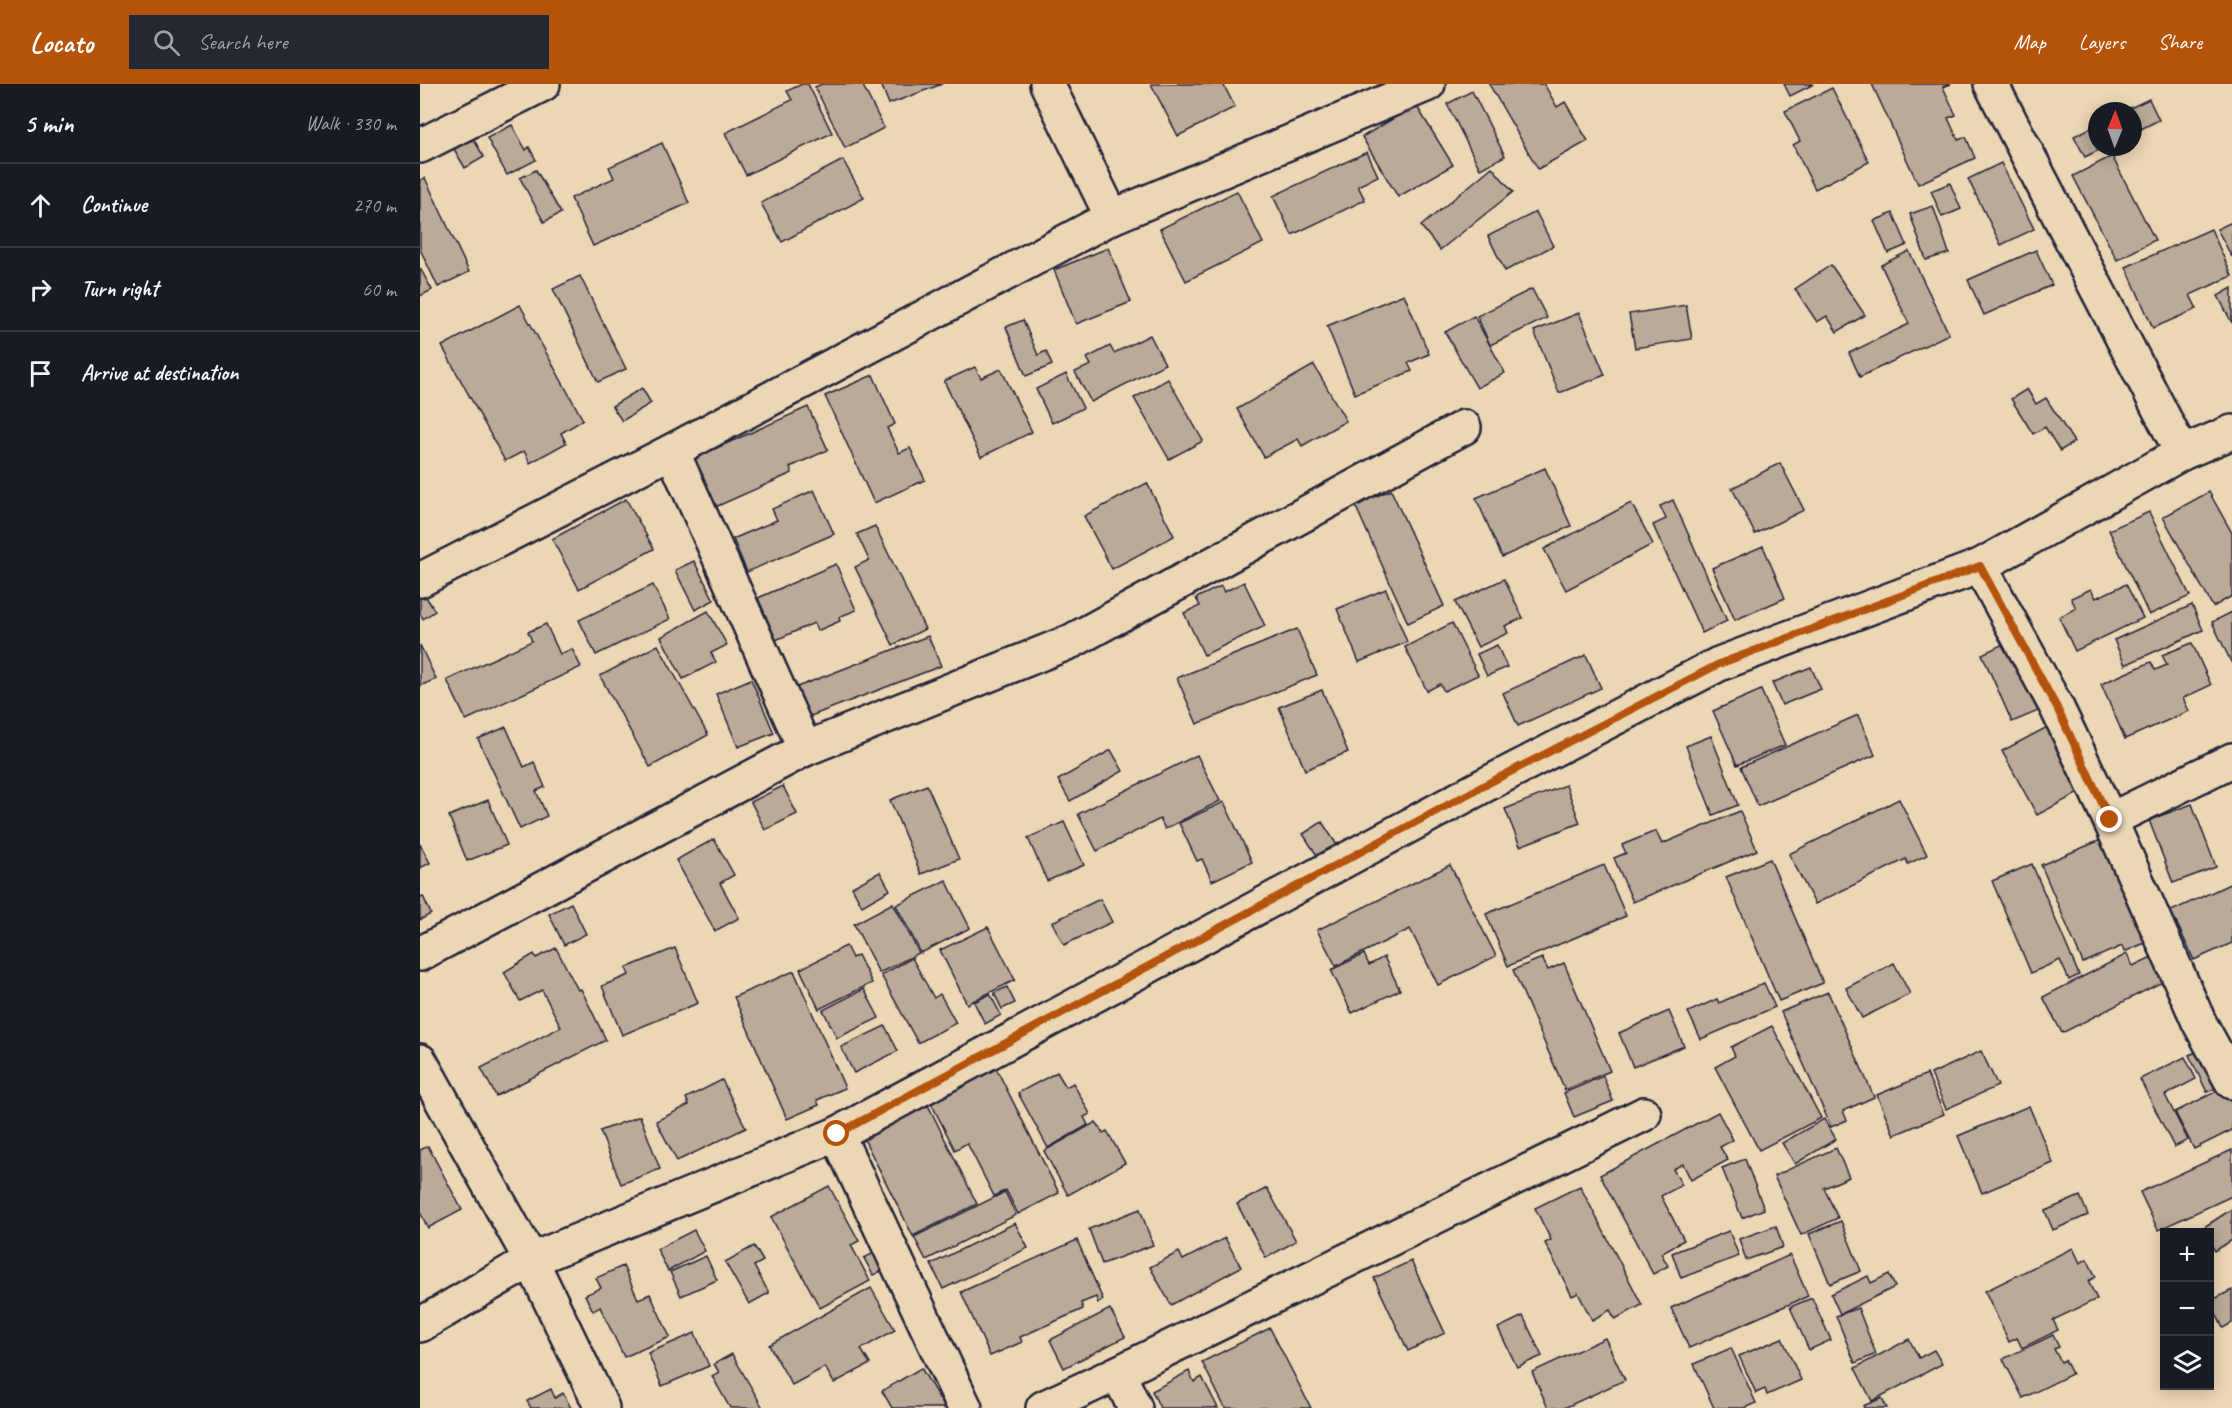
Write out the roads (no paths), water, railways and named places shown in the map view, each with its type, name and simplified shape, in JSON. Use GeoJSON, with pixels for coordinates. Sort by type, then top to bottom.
{"type":"FeatureCollection","features":[{"type":"Feature","properties":{"kind":"street"},"geometry":{"type":"LineString","coordinates":[[420,146],[543,84]]}},
{"type":"Feature","properties":{"kind":"street"},"geometry":{"type":"LineString","coordinates":[[1047,84],[1112,218]]}},
{"type":"Feature","properties":{"kind":"street"},"geometry":{"type":"LineString","coordinates":[[420,580],[672,451],[1112,218],[1428,84]]}},
{"type":"Feature","properties":{"kind":"street"},"geometry":{"type":"LineString","coordinates":[[1991,84],[2182,453]]}},
{"type":"Feature","properties":{"kind":"street"},"geometry":{"type":"LineString","coordinates":[[420,954],[805,748],[1072,641],[1464,427]]}},
{"type":"Feature","properties":{"kind":"street"},"geometry":{"type":"LineString","coordinates":[[420,1325],[531,1260],[837,1134],[1481,787],[1719,664],[1980,566],[2182,453],[2232,432]]}},
{"type":"Feature","properties":{"kind":"street"},"geometry":{"type":"LineString","coordinates":[[672,451],[805,748]]}},
{"type":"Feature","properties":{"kind":"street"},"geometry":{"type":"LineString","coordinates":[[1980,566],[2057,708],[2110,820],[2199,1022],[2232,1082]]}},
{"type":"Feature","properties":{"kind":"street"},"geometry":{"type":"LineString","coordinates":[[2110,820],[2232,760]]}},
{"type":"Feature","properties":{"kind":"street"},"geometry":{"type":"LineString","coordinates":[[420,1061],[531,1260],[602,1408]]}},
{"type":"Feature","properties":{"kind":"street"},"geometry":{"type":"LineString","coordinates":[[1043,1408],[1644,1114]]}},
{"type":"Feature","properties":{"kind":"street"},"geometry":{"type":"LineString","coordinates":[[837,1134],[965,1408]]}},
{"type":"Feature","properties":{"kind":"street"},"geometry":{"type":"LineString","coordinates":[[1118,1373],[1135,1408]]}}]}
